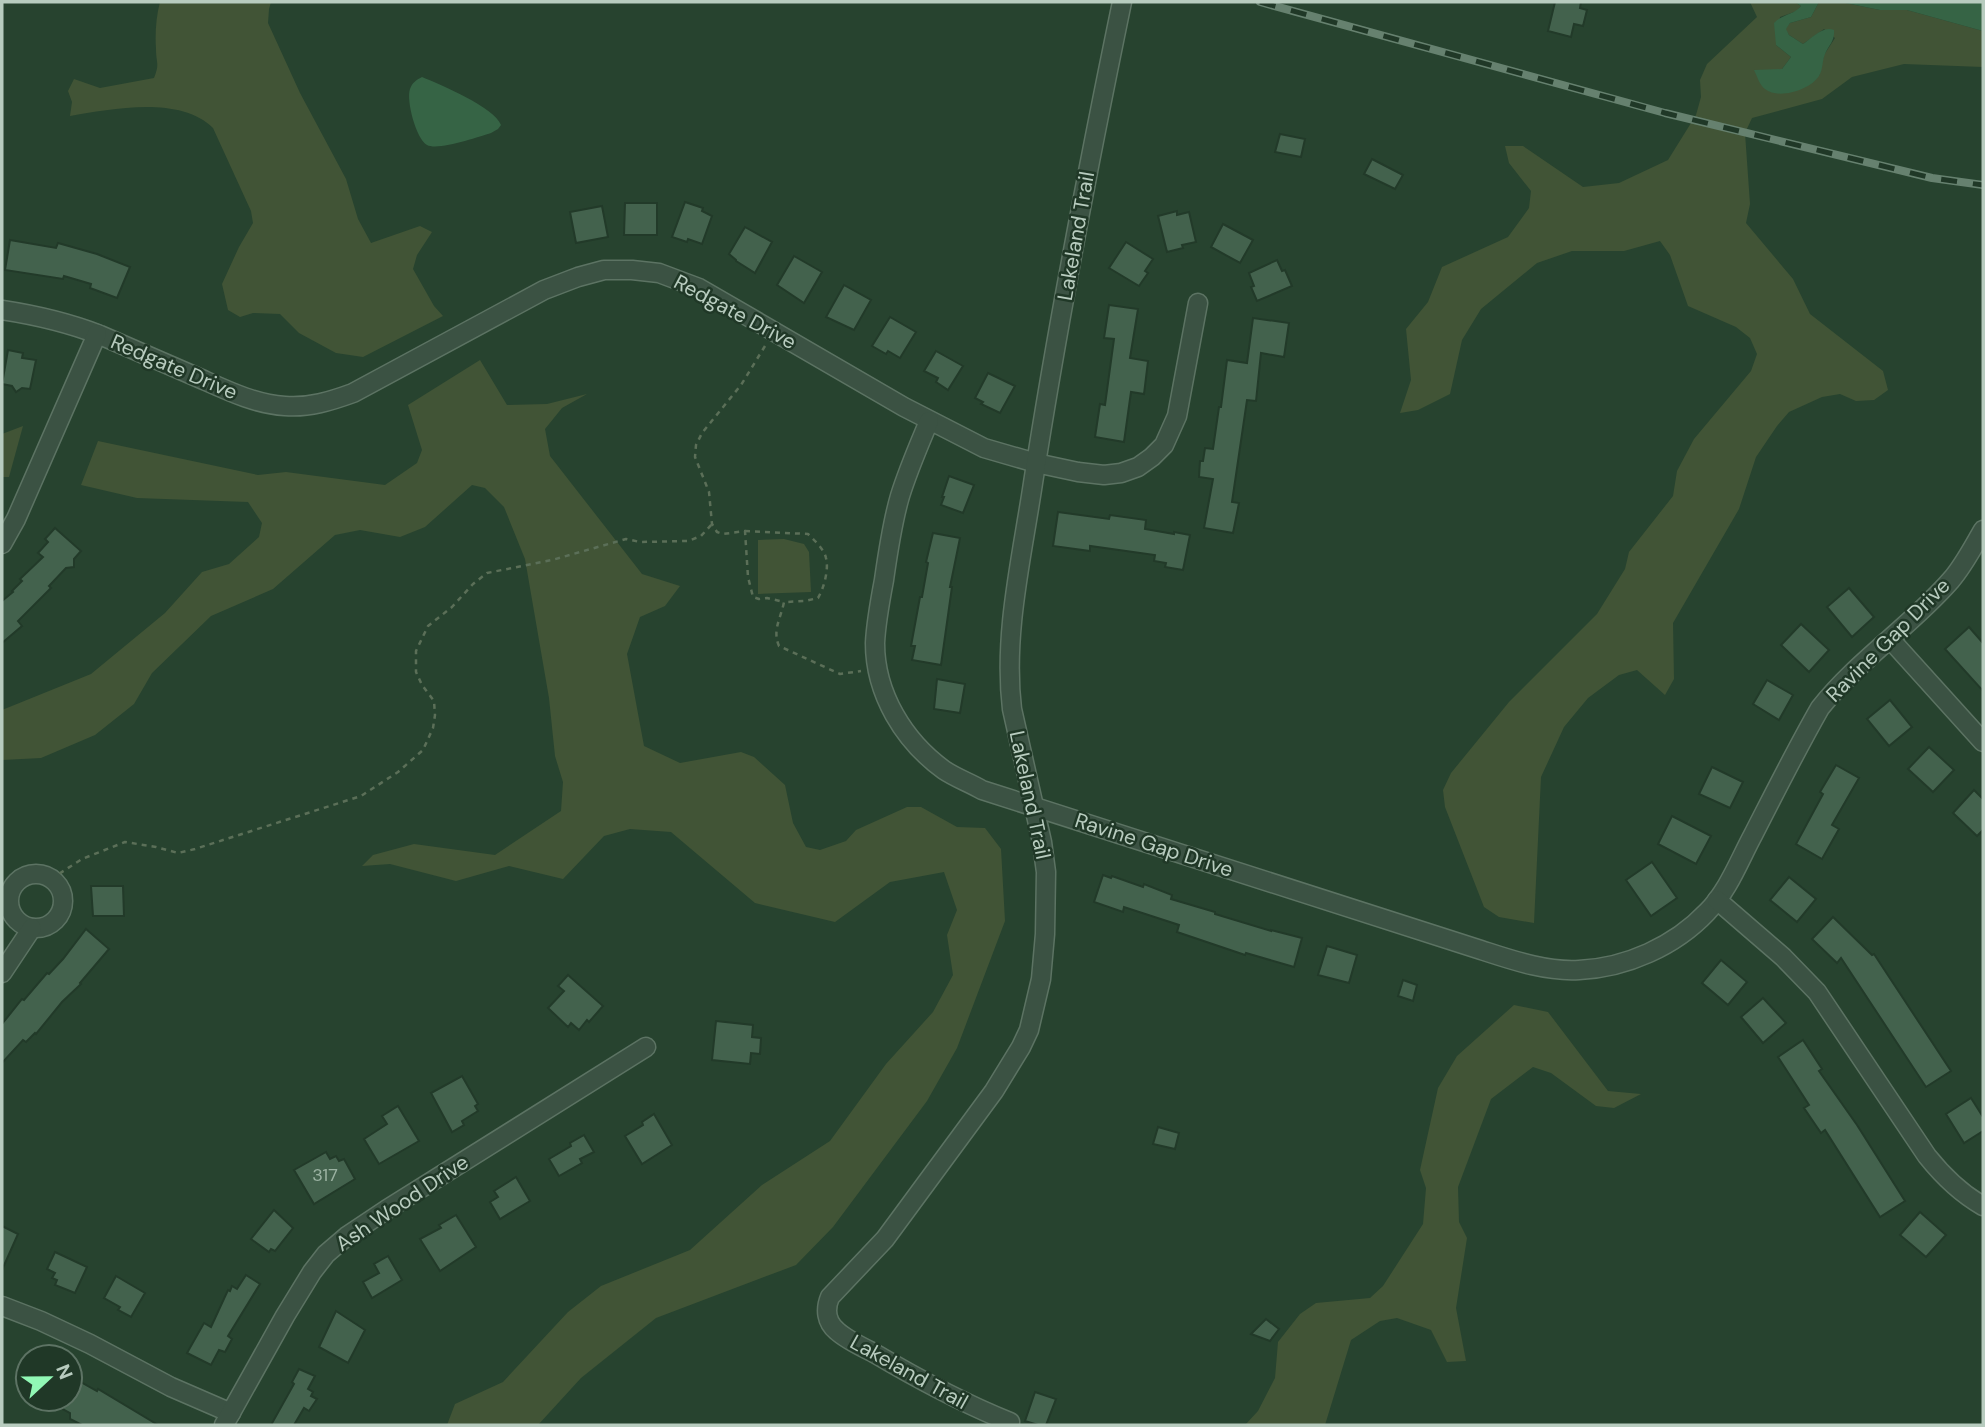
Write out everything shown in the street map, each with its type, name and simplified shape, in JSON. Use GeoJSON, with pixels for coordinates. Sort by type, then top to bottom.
{"type":"FeatureCollection","features":[{"type":"Feature","properties":{"kind":"street","name":"Lakeland Trail"},"geometry":{"type":"LineString","coordinates":[[1010,1422],[972,1407],[916,1378],[837,1331],[828,1318],[827,1305],[830,1297],[886,1239],[994,1091],[1029,1030],[1041,979],[1046,903],[1042,842],[1012,709],[1009,649],[1036,463],[1080,208],[1122,2]]}},
{"type":"Feature","properties":{"kind":"street","name":"Redgate Drive"},"geometry":{"type":"LineString","coordinates":[[2,310],[47,319],[97,334],[259,402],[285,406],[312,405],[353,393],[544,290],[578,276],[604,270],[659,273],[699,288],[929,421],[984,448],[1036,463],[1104,475],[1138,467],[1164,445],[1177,416],[1198,303]]}},
{"type":"Feature","properties":{"kind":"street"},"geometry":{"type":"LineString","coordinates":[[2,544],[16,519],[97,334]]}},
{"type":"Feature","properties":{"kind":"street","name":"Ravine Gap Drive"},"geometry":{"type":"LineString","coordinates":[[929,421],[907,476],[892,530],[875,644],[878,668],[888,704],[905,732],[924,754],[947,772],[982,790],[1481,950],[1552,968],[1579,970],[1638,958],[1665,945],[1708,912],[1727,884],[1820,708],[1837,687],[1952,579],[1983,530]]}},
{"type":"Feature","properties":{"kind":"street"},"geometry":{"type":"LineString","coordinates":[[1890,639],[1983,742]]}},
{"type":"Feature","properties":{"kind":"street"},"geometry":{"type":"LineString","coordinates":[[29,874],[39,874],[51,879],[60,888],[63,904],[60,913],[49,925],[32,928],[23,925],[11,911],[10,893],[14,885],[29,874]]}},
{"type":"Feature","properties":{"kind":"street"},"geometry":{"type":"LineString","coordinates":[[1717,900],[1801,973],[1835,1017],[1935,1166],[1961,1192],[1983,1206]]}},
{"type":"Feature","properties":{"kind":"street"},"geometry":{"type":"LineString","coordinates":[[2,973],[32,928]]}},
{"type":"Feature","properties":{"kind":"street","name":"Ash Wood Drive"},"geometry":{"type":"LineString","coordinates":[[228,1419],[312,1272],[347,1236],[646,1047]]}},
{"type":"Feature","properties":{"kind":"street"},"geometry":{"type":"LineString","coordinates":[[2,1306],[90,1344],[228,1419]]}},
{"type":"Feature","properties":{"kind":"path"},"geometry":{"type":"LineString","coordinates":[[745,531],[747,577],[753,597],[785,602],[818,598],[825,586],[826,557],[819,545],[808,534],[745,531],[723,534],[716,532],[712,524],[709,492],[695,457],[696,445],[702,433],[741,385],[774,332]]}},
{"type":"Feature","properties":{"kind":"path"},"geometry":{"type":"LineString","coordinates":[[51,879],[82,859],[125,842],[178,853],[361,796],[398,772],[423,750],[433,729],[435,715],[434,701],[416,672],[416,651],[428,626],[452,607],[486,573],[552,560],[626,539],[688,541],[701,536],[712,524]]}},
{"type":"Feature","properties":{"kind":"path"},"geometry":{"type":"LineString","coordinates":[[785,602],[776,630],[779,646],[840,674],[878,668]]}},
{"type":"Feature","properties":{"kind":"shaded area"},"geometry":{"type":"Polygon","coordinates":[[[160,2],[271,2],[268,23],[300,93],[346,179],[358,219],[371,243],[420,226],[432,232],[417,255],[413,269],[434,306],[443,316],[363,357],[336,353],[299,333],[280,314],[253,313],[240,317],[228,310],[222,284],[253,223],[251,211],[213,128],[182,111],[164,108],[125,108],[70,116],[72,102],[68,91],[74,79],[100,88],[154,78],[160,2]]]}},
{"type":"Feature","properties":{"kind":"shaded area"},"geometry":{"type":"Polygon","coordinates":[[[1750,2],[1795,2],[1801,6],[1797,11],[1780,17],[1776,45],[1791,57],[1782,69],[1819,76],[1824,55],[1835,38],[1824,29],[1803,44],[1785,29],[1790,23],[1811,17],[1819,2],[1841,2],[1880,10],[1907,10],[1983,31],[1983,67],[1904,64],[1852,77],[1822,99],[1752,118],[1745,133],[1750,204],[1746,223],[1793,279],[1810,314],[1883,371],[1888,390],[1874,400],[1856,401],[1840,394],[1822,397],[1789,412],[1777,426],[1756,457],[1739,509],[1673,623],[1674,679],[1665,695],[1637,670],[1619,675],[1588,698],[1564,727],[1541,777],[1534,923],[1499,917],[1484,907],[1445,807],[1443,790],[1451,773],[1509,702],[1597,614],[1625,569],[1629,552],[1673,496],[1677,471],[1694,439],[1751,371],[1757,354],[1750,338],[1736,327],[1688,306],[1670,255],[1660,241],[1624,251],[1572,251],[1537,263],[1481,309],[1462,340],[1450,394],[1418,410],[1400,413],[1411,380],[1406,329],[1428,302],[1442,267],[1508,237],[1529,208],[1531,191],[1509,163],[1505,146],[1523,146],[1583,187],[1619,183],[1668,160],[1696,115],[1701,97],[1700,80],[1707,64],[1757,17],[1750,2]]]}},
{"type":"Feature","properties":{"kind":"shaded area"},"geometry":{"type":"Polygon","coordinates":[[[1795,2],[1819,2],[1811,17],[1790,23],[1786,29],[1789,35],[1803,44],[1826,29],[1834,30],[1834,37],[1815,81],[1794,92],[1778,94],[1762,86],[1754,70],[1782,69],[1791,57],[1776,45],[1774,23],[1801,6],[1795,2]]]}},
{"type":"Feature","properties":{"kind":"shaded area"},"geometry":{"type":"Polygon","coordinates":[[[1841,2],[1983,2],[1983,31],[1907,10],[1880,10],[1841,2]]]}},
{"type":"Feature","properties":{"kind":"shaded area"},"geometry":{"type":"Polygon","coordinates":[[[422,77],[478,104],[501,125],[491,133],[468,140],[449,145],[427,145],[416,128],[409,102],[411,87],[422,77]]]}},
{"type":"Feature","properties":{"kind":"shaded area"},"geometry":{"type":"Polygon","coordinates":[[[480,360],[507,405],[547,404],[587,394],[562,408],[545,429],[550,456],[642,574],[680,586],[665,606],[640,617],[627,654],[644,746],[680,763],[741,752],[754,757],[785,785],[793,823],[806,847],[820,850],[846,841],[856,830],[907,807],[921,807],[957,827],[985,828],[1001,849],[1005,921],[957,1048],[927,1101],[833,1227],[796,1265],[656,1318],[581,1378],[538,1425],[447,1425],[455,1404],[503,1382],[568,1312],[601,1286],[690,1250],[762,1185],[830,1141],[886,1064],[933,1012],[953,975],[947,935],[957,910],[944,872],[890,882],[835,922],[755,903],[671,832],[630,829],[604,836],[563,879],[509,866],[456,881],[390,864],[362,866],[373,855],[414,844],[495,855],[561,811],[563,782],[555,756],[549,698],[525,559],[504,507],[485,488],[472,485],[425,527],[400,537],[360,530],[335,535],[273,589],[211,616],[152,673],[134,704],[95,735],[41,758],[2,760],[2,710],[91,674],[165,613],[202,572],[229,564],[259,537],[262,523],[248,502],[137,498],[81,485],[98,441],[258,475],[286,472],[385,485],[417,463],[422,450],[408,405],[480,360]]]}},
{"type":"Feature","properties":{"kind":"shaded area"},"geometry":{"type":"Polygon","coordinates":[[[23,426],[9,477],[2,477],[2,434],[23,426]]]}},
{"type":"Feature","properties":{"kind":"shaded area"},"geometry":{"type":"Polygon","coordinates":[[[784,539],[804,544],[809,552],[811,592],[758,594],[758,540],[784,539]]]}},
{"type":"Feature","properties":{"kind":"shaded area"},"geometry":{"type":"Polygon","coordinates":[[[1514,1005],[1548,1012],[1608,1091],[1641,1094],[1614,1108],[1596,1106],[1551,1073],[1533,1067],[1491,1099],[1458,1187],[1459,1222],[1467,1238],[1456,1308],[1466,1361],[1447,1362],[1431,1330],[1397,1318],[1380,1321],[1351,1340],[1325,1425],[1245,1425],[1258,1411],[1275,1378],[1278,1342],[1300,1314],[1316,1303],[1370,1298],[1383,1286],[1423,1224],[1426,1188],[1420,1170],[1438,1088],[1457,1056],[1514,1005]]]}},
{"type":"Feature","properties":{"kind":"building"},"geometry":{"type":"Polygon","coordinates":[[[1555,2],[1581,2],[1580,8],[1587,10],[1583,26],[1574,24],[1571,37],[1548,31],[1555,2]]]}},
{"type":"Feature","properties":{"kind":"building"},"geometry":{"type":"Polygon","coordinates":[[[1280,134],[1305,139],[1301,157],[1275,152],[1280,134]]]}},
{"type":"Feature","properties":{"kind":"building"},"geometry":{"type":"Polygon","coordinates":[[[1372,159],[1403,175],[1395,189],[1364,174],[1372,159]]]}},
{"type":"Feature","properties":{"kind":"building"},"geometry":{"type":"Polygon","coordinates":[[[685,202],[703,208],[702,211],[712,216],[702,244],[672,237],[685,202]]]}},
{"type":"Feature","properties":{"kind":"building"},"geometry":{"type":"Polygon","coordinates":[[[625,203],[657,203],[657,235],[624,235],[625,203]]]}},
{"type":"Feature","properties":{"kind":"building"},"geometry":{"type":"Polygon","coordinates":[[[602,206],[608,237],[576,243],[570,212],[602,206]]]}},
{"type":"Feature","properties":{"kind":"building"},"geometry":{"type":"Polygon","coordinates":[[[1177,211],[1177,215],[1189,212],[1196,242],[1167,252],[1158,216],[1177,211]]]}},
{"type":"Feature","properties":{"kind":"building"},"geometry":{"type":"Polygon","coordinates":[[[1223,224],[1253,240],[1240,263],[1211,247],[1223,224]]]}},
{"type":"Feature","properties":{"kind":"building"},"geometry":{"type":"Polygon","coordinates":[[[745,227],[772,242],[755,273],[729,254],[745,227]]]}},
{"type":"Feature","properties":{"kind":"building"},"geometry":{"type":"Polygon","coordinates":[[[10,240],[56,248],[58,243],[130,267],[117,298],[90,288],[91,284],[64,276],[63,279],[5,270],[10,240]]]}},
{"type":"Feature","properties":{"kind":"building"},"geometry":{"type":"Polygon","coordinates":[[[1126,242],[1153,259],[1139,286],[1109,268],[1126,242]]]}},
{"type":"Feature","properties":{"kind":"building"},"geometry":{"type":"Polygon","coordinates":[[[794,256],[822,272],[804,303],[777,285],[794,256]]]}},
{"type":"Feature","properties":{"kind":"building"},"geometry":{"type":"Polygon","coordinates":[[[1277,260],[1292,286],[1257,301],[1249,273],[1277,260]]]}},
{"type":"Feature","properties":{"kind":"building"},"geometry":{"type":"Polygon","coordinates":[[[844,285],[871,300],[854,330],[826,317],[844,285]]]}},
{"type":"Feature","properties":{"kind":"building"},"geometry":{"type":"Polygon","coordinates":[[[1109,305],[1138,309],[1130,358],[1148,361],[1144,394],[1131,392],[1124,442],[1095,437],[1100,404],[1105,405],[1114,339],[1104,338],[1109,305]]]}},
{"type":"Feature","properties":{"kind":"building"},"geometry":{"type":"Polygon","coordinates":[[[890,317],[916,332],[900,358],[872,346],[890,317]]]}},
{"type":"Feature","properties":{"kind":"building"},"geometry":{"type":"Polygon","coordinates":[[[1253,318],[1289,323],[1284,357],[1261,353],[1256,401],[1247,400],[1232,502],[1239,503],[1233,533],[1204,528],[1213,479],[1199,477],[1200,461],[1203,461],[1205,448],[1213,449],[1227,360],[1247,363],[1253,318]]]}},
{"type":"Feature","properties":{"kind":"building"},"geometry":{"type":"Polygon","coordinates":[[[8,350],[23,353],[22,358],[36,360],[30,389],[22,388],[16,392],[12,386],[2,384],[8,350]]]}},
{"type":"Feature","properties":{"kind":"building"},"geometry":{"type":"Polygon","coordinates":[[[936,351],[963,366],[948,390],[936,382],[938,378],[924,371],[936,351]]]}},
{"type":"Feature","properties":{"kind":"building"},"geometry":{"type":"Polygon","coordinates":[[[988,373],[1015,386],[1000,413],[975,398],[988,373]]]}},
{"type":"Feature","properties":{"kind":"building"},"geometry":{"type":"Polygon","coordinates":[[[949,476],[974,485],[963,513],[941,505],[949,476]]]}},
{"type":"Feature","properties":{"kind":"building"},"geometry":{"type":"Polygon","coordinates":[[[1058,512],[1109,519],[1110,515],[1146,520],[1145,529],[1190,535],[1183,570],[1165,567],[1166,563],[1154,561],[1155,555],[1090,546],[1090,551],[1053,546],[1058,512]]]}},
{"type":"Feature","properties":{"kind":"building"},"geometry":{"type":"Polygon","coordinates":[[[55,528],[81,551],[74,559],[74,567],[66,568],[49,586],[51,588],[18,621],[22,626],[2,643],[2,601],[43,557],[38,553],[55,528]]]}},
{"type":"Feature","properties":{"kind":"building"},"geometry":{"type":"Polygon","coordinates":[[[933,533],[960,538],[950,587],[941,665],[912,660],[915,646],[911,646],[933,533]]]}},
{"type":"Feature","properties":{"kind":"building"},"geometry":{"type":"Polygon","coordinates":[[[1849,588],[1874,617],[1852,637],[1827,607],[1849,588]]]}},
{"type":"Feature","properties":{"kind":"building"},"geometry":{"type":"Polygon","coordinates":[[[1801,624],[1829,650],[1809,672],[1781,645],[1801,624]]]}},
{"type":"Feature","properties":{"kind":"building"},"geometry":{"type":"Polygon","coordinates":[[[1969,627],[1983,643],[1983,691],[1945,649],[1969,627]]]}},
{"type":"Feature","properties":{"kind":"building"},"geometry":{"type":"Polygon","coordinates":[[[937,679],[965,684],[960,713],[934,709],[937,679]]]}},
{"type":"Feature","properties":{"kind":"building"},"geometry":{"type":"Polygon","coordinates":[[[1767,680],[1793,695],[1779,720],[1753,704],[1767,680]]]}},
{"type":"Feature","properties":{"kind":"building"},"geometry":{"type":"Polygon","coordinates":[[[1890,700],[1912,727],[1889,746],[1867,719],[1890,700]]]}},
{"type":"Feature","properties":{"kind":"building"},"geometry":{"type":"Polygon","coordinates":[[[1929,747],[1954,770],[1933,792],[1908,769],[1929,747]]]}},
{"type":"Feature","properties":{"kind":"building"},"geometry":{"type":"Polygon","coordinates":[[[1836,765],[1859,778],[1832,825],[1839,829],[1822,859],[1796,844],[1836,765]]]}},
{"type":"Feature","properties":{"kind":"building"},"geometry":{"type":"Polygon","coordinates":[[[1712,767],[1743,782],[1730,808],[1699,794],[1712,767]]]}},
{"type":"Feature","properties":{"kind":"building"},"geometry":{"type":"Polygon","coordinates":[[[1974,790],[1983,799],[1983,830],[1977,836],[1953,813],[1974,790]]]}},
{"type":"Feature","properties":{"kind":"building"},"geometry":{"type":"Polygon","coordinates":[[[1672,816],[1711,836],[1696,864],[1658,844],[1672,816]]]}},
{"type":"Feature","properties":{"kind":"building"},"geometry":{"type":"Polygon","coordinates":[[[1652,862],[1677,898],[1651,916],[1626,880],[1652,862]]]}},
{"type":"Feature","properties":{"kind":"building"},"geometry":{"type":"Polygon","coordinates":[[[1103,875],[1143,887],[1144,884],[1172,895],[1171,899],[1271,931],[1302,938],[1294,967],[1246,953],[1245,955],[1177,932],[1179,925],[1124,907],[1123,912],[1094,902],[1103,875]]]}},
{"type":"Feature","properties":{"kind":"building"},"geometry":{"type":"Polygon","coordinates":[[[1789,877],[1816,899],[1797,922],[1770,900],[1789,877]]]}},
{"type":"Feature","properties":{"kind":"building"},"geometry":{"type":"Polygon","coordinates":[[[91,886],[123,886],[124,916],[93,916],[91,886]]]}},
{"type":"Feature","properties":{"kind":"building"},"geometry":{"type":"Polygon","coordinates":[[[1833,917],[1874,954],[1951,1071],[1926,1087],[1841,958],[1837,963],[1812,939],[1833,917]]]}},
{"type":"Feature","properties":{"kind":"building"},"geometry":{"type":"Polygon","coordinates":[[[86,929],[109,949],[36,1034],[26,1042],[23,1040],[2,1063],[2,1024],[22,999],[24,1000],[63,959],[86,929]]]}},
{"type":"Feature","properties":{"kind":"building"},"geometry":{"type":"Polygon","coordinates":[[[1327,946],[1357,955],[1349,983],[1318,975],[1327,946]]]}},
{"type":"Feature","properties":{"kind":"building"},"geometry":{"type":"Polygon","coordinates":[[[1721,960],[1747,982],[1728,1005],[1702,983],[1721,960]]]}},
{"type":"Feature","properties":{"kind":"building"},"geometry":{"type":"Polygon","coordinates":[[[568,975],[603,1006],[579,1030],[571,1023],[568,1027],[548,1008],[564,991],[558,986],[568,975]]]}},
{"type":"Feature","properties":{"kind":"building"},"geometry":{"type":"Polygon","coordinates":[[[1403,980],[1417,985],[1413,1001],[1398,996],[1403,980]]]}},
{"type":"Feature","properties":{"kind":"building"},"geometry":{"type":"Polygon","coordinates":[[[1763,998],[1786,1023],[1763,1043],[1741,1017],[1763,998]]]}},
{"type":"Feature","properties":{"kind":"building"},"geometry":{"type":"Polygon","coordinates":[[[716,1021],[753,1025],[752,1037],[761,1038],[760,1054],[751,1053],[750,1064],[712,1060],[716,1021]]]}},
{"type":"Feature","properties":{"kind":"building"},"geometry":{"type":"Polygon","coordinates":[[[1803,1040],[1822,1069],[1819,1071],[1905,1201],[1880,1217],[1825,1130],[1821,1133],[1804,1108],[1809,1105],[1778,1057],[1803,1040]]]}},
{"type":"Feature","properties":{"kind":"building"},"geometry":{"type":"Polygon","coordinates":[[[462,1076],[478,1104],[475,1106],[478,1111],[462,1121],[464,1125],[452,1132],[431,1093],[462,1076]]]}},
{"type":"Feature","properties":{"kind":"building"},"geometry":{"type":"Polygon","coordinates":[[[1971,1098],[1983,1117],[1983,1131],[1964,1143],[1946,1114],[1971,1098]]]}},
{"type":"Feature","properties":{"kind":"building"},"geometry":{"type":"Polygon","coordinates":[[[398,1106],[419,1141],[379,1164],[364,1139],[387,1124],[382,1116],[398,1106]]]}},
{"type":"Feature","properties":{"kind":"building"},"geometry":{"type":"Polygon","coordinates":[[[654,1114],[672,1145],[642,1164],[625,1136],[643,1125],[642,1122],[654,1114]]]}},
{"type":"Feature","properties":{"kind":"building"},"geometry":{"type":"Polygon","coordinates":[[[1158,1127],[1179,1133],[1175,1149],[1153,1144],[1158,1127]]]}},
{"type":"Feature","properties":{"kind":"building"},"geometry":{"type":"Polygon","coordinates":[[[584,1135],[594,1152],[580,1159],[582,1163],[559,1176],[549,1159],[584,1135]]]}},
{"type":"Feature","properties":{"kind":"building"},"geometry":{"type":"Polygon","coordinates":[[[326,1152],[330,1159],[336,1156],[339,1161],[344,1159],[355,1179],[314,1204],[294,1170],[326,1152]]]}},
{"type":"Feature","properties":{"kind":"building"},"geometry":{"type":"Polygon","coordinates":[[[516,1177],[530,1201],[500,1219],[490,1202],[498,1197],[494,1191],[516,1177]]]}},
{"type":"Feature","properties":{"kind":"building"},"geometry":{"type":"Polygon","coordinates":[[[274,1210],[293,1228],[275,1251],[271,1249],[269,1252],[251,1239],[274,1210]]]}},
{"type":"Feature","properties":{"kind":"building"},"geometry":{"type":"Polygon","coordinates":[[[1920,1212],[1946,1235],[1926,1257],[1900,1235],[1920,1212]]]}},
{"type":"Feature","properties":{"kind":"building"},"geometry":{"type":"Polygon","coordinates":[[[456,1215],[476,1247],[440,1271],[420,1239],[441,1228],[439,1225],[456,1215]]]}},
{"type":"Feature","properties":{"kind":"building"},"geometry":{"type":"Polygon","coordinates":[[[2,1226],[18,1234],[2,1270],[2,1226]]]}},
{"type":"Feature","properties":{"kind":"building"},"geometry":{"type":"Polygon","coordinates":[[[55,1252],[87,1267],[75,1293],[55,1285],[57,1280],[52,1278],[55,1273],[47,1269],[55,1252]]]}},
{"type":"Feature","properties":{"kind":"building"},"geometry":{"type":"Polygon","coordinates":[[[388,1256],[402,1280],[372,1298],[363,1282],[379,1273],[374,1264],[388,1256]]]}},
{"type":"Feature","properties":{"kind":"building"},"geometry":{"type":"Polygon","coordinates":[[[246,1275],[260,1284],[228,1336],[232,1339],[225,1352],[219,1350],[211,1365],[187,1353],[204,1323],[211,1327],[228,1290],[230,1291],[232,1286],[237,1289],[246,1275]]]}},
{"type":"Feature","properties":{"kind":"building"},"geometry":{"type":"Polygon","coordinates":[[[116,1276],[145,1293],[131,1317],[104,1298],[116,1276]]]}},
{"type":"Feature","properties":{"kind":"building"},"geometry":{"type":"Polygon","coordinates":[[[336,1311],[365,1330],[348,1363],[319,1347],[336,1311]]]}},
{"type":"Feature","properties":{"kind":"building"},"geometry":{"type":"Polygon","coordinates":[[[1266,1319],[1279,1329],[1270,1341],[1251,1334],[1266,1319]]]}},
{"type":"Feature","properties":{"kind":"building"},"geometry":{"type":"Polygon","coordinates":[[[299,1369],[315,1376],[308,1389],[313,1392],[311,1396],[317,1399],[309,1411],[304,1408],[294,1425],[271,1425],[294,1384],[292,1382],[299,1369]]]}},
{"type":"Feature","properties":{"kind":"building"},"geometry":{"type":"Polygon","coordinates":[[[84,1384],[97,1391],[98,1389],[158,1425],[82,1425],[70,1419],[70,1413],[84,1413],[84,1384]]]}},
{"type":"Feature","properties":{"kind":"building"},"geometry":{"type":"Polygon","coordinates":[[[1035,1392],[1056,1399],[1046,1425],[1025,1421],[1035,1392]]]}},
{"type":"Feature","properties":{"kind":"railway"},"geometry":{"type":"LineString","coordinates":[[1260,2],[1665,113],[1932,178],[1983,185]]}}]}
